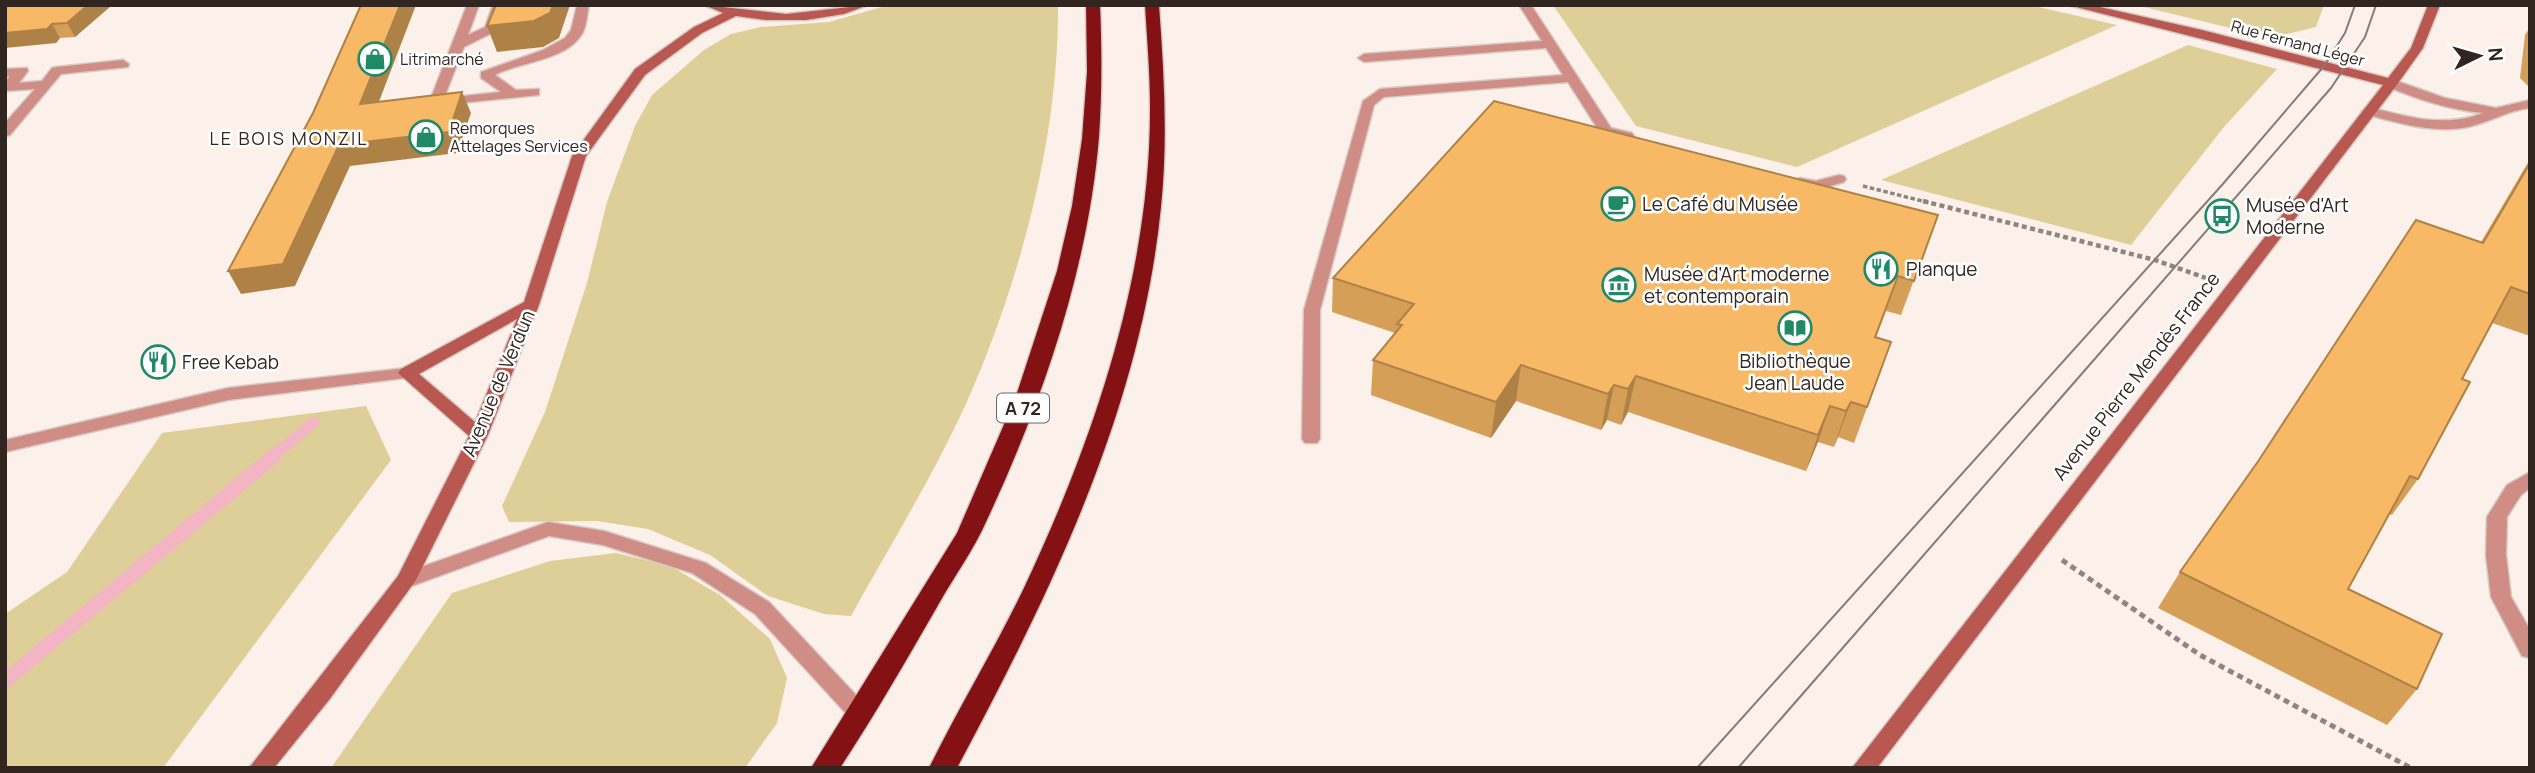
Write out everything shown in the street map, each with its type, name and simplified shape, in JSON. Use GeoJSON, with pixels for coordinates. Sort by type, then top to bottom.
{"type":"FeatureCollection","features":[{"type":"Feature","properties":{"kind":"highway","name":"A 72"},"geometry":{"type":"LineString","coordinates":[[825,768],[861,715],[973,525],[1035,378],[1070,257],[1090,160],[1093,5]]}},
{"type":"Feature","properties":{"kind":"highway"},"geometry":{"type":"LineString","coordinates":[[943,768],[992,679],[1055,545],[1099,438],[1125,354],[1141,287],[1157,173],[1160,98],[1152,5]]}},
{"type":"Feature","properties":{"kind":"main road"},"geometry":{"type":"LineString","coordinates":[[710,5],[732,13],[770,17],[814,15],[862,5]]}},
{"type":"Feature","properties":{"kind":"main road","name":"Rue Fernand Léger"},"geometry":{"type":"LineString","coordinates":[[2074,5],[2202,34],[2392,83]]}},
{"type":"Feature","properties":{"kind":"main road","name":"Avenue Pierre Mendès France"},"geometry":{"type":"LineString","coordinates":[[1863,768],[2231,288],[2392,83],[2417,48],[2434,5]]}},
{"type":"Feature","properties":{"kind":"main road","name":"Avenue de Verdun"},"geometry":{"type":"LineString","coordinates":[[260,768],[321,694],[406,580],[479,435],[531,305],[579,156],[640,72],[698,30],[732,13]]}},
{"type":"Feature","properties":{"kind":"main road"},"geometry":{"type":"LineString","coordinates":[[479,435],[407,373],[531,305]]}},
{"type":"Feature","properties":{"kind":"street"},"geometry":{"type":"LineString","coordinates":[[473,5],[436,103],[534,92]]}},
{"type":"Feature","properties":{"kind":"street"},"geometry":{"type":"LineString","coordinates":[[457,45],[490,29],[499,5]]}},
{"type":"Feature","properties":{"kind":"street"},"geometry":{"type":"LineString","coordinates":[[513,94],[486,75],[497,68],[548,52],[563,44],[576,34],[583,5]]}},
{"type":"Feature","properties":{"kind":"street"},"geometry":{"type":"LineString","coordinates":[[1525,5],[1606,131],[1646,141]]}},
{"type":"Feature","properties":{"kind":"street"},"geometry":{"type":"LineString","coordinates":[[1364,58],[1549,44]]}},
{"type":"Feature","properties":{"kind":"street"},"geometry":{"type":"LineString","coordinates":[[5,132],[57,71],[123,64]]}},
{"type":"Feature","properties":{"kind":"street"},"geometry":{"type":"LineString","coordinates":[[5,73],[22,72],[8,88],[46,84]]}},
{"type":"Feature","properties":{"kind":"street"},"geometry":{"type":"LineString","coordinates":[[1311,439],[1312,310],[1368,104],[1380,93],[1572,78]]}},
{"type":"Feature","properties":{"kind":"street"},"geometry":{"type":"LineString","coordinates":[[2392,83],[2431,99],[2466,108],[2498,111]]}},
{"type":"Feature","properties":{"kind":"street"},"geometry":{"type":"LineString","coordinates":[[2369,111],[2416,122],[2462,124],[2498,111],[2530,104]]}},
{"type":"Feature","properties":{"kind":"street"},"geometry":{"type":"LineString","coordinates":[[1791,179],[1817,186],[1839,179]]}},
{"type":"Feature","properties":{"kind":"street"},"geometry":{"type":"LineString","coordinates":[[5,446],[228,394],[407,373]]}},
{"type":"Feature","properties":{"kind":"street"},"geometry":{"type":"LineString","coordinates":[[2530,478],[2514,490],[2497,517],[2496,555],[2501,597],[2530,650]]}},
{"type":"Feature","properties":{"kind":"street"},"geometry":{"type":"LineString","coordinates":[[406,580],[548,530],[604,538],[699,568],[762,608],[861,715]]}},
{"type":"Feature","properties":{"kind":"path"},"geometry":{"type":"LineString","coordinates":[[1839,179],[2155,260],[2231,288]]}},
{"type":"Feature","properties":{"kind":"path"},"geometry":{"type":"LineString","coordinates":[[2035,542],[2200,655],[2411,768]]}},
{"type":"Feature","properties":{"kind":"shaded area"},"geometry":{"type":"Polygon","coordinates":[[[889,5],[1058,5],[1057,56],[1043,159],[1032,210],[985,360],[952,433],[851,616],[824,614],[768,596],[710,555],[648,529],[597,521],[509,522],[502,506],[545,412],[587,283],[607,202],[635,126],[652,95],[704,50],[731,34],[761,27],[829,22],[889,5]]]}},
{"type":"Feature","properties":{"kind":"shaded area"},"geometry":{"type":"Polygon","coordinates":[[[1553,5],[2030,5],[2117,25],[1797,167],[1636,126],[1553,5]]]}},
{"type":"Feature","properties":{"kind":"shaded area"},"geometry":{"type":"Polygon","coordinates":[[[2136,5],[2324,5],[2316,27],[2271,38],[2136,5]]]}},
{"type":"Feature","properties":{"kind":"shaded area"},"geometry":{"type":"Polygon","coordinates":[[[2188,45],[2277,69],[2224,127],[2131,245],[1881,180],[2188,45]]]}},
{"type":"Feature","properties":{"kind":"shaded area"},"geometry":{"type":"Polygon","coordinates":[[[366,406],[391,460],[163,768],[5,768],[5,614],[67,572],[162,433],[366,406]]]}},
{"type":"Feature","properties":{"kind":"shaded area"},"geometry":{"type":"Polygon","coordinates":[[[616,553],[670,566],[720,595],[770,639],[787,678],[777,723],[745,768],[331,768],[452,593],[550,561],[616,553]]]}},
{"type":"Feature","properties":{"kind":"building"},"geometry":{"type":"Polygon","coordinates":[[[5,5],[88,5],[67,23],[52,24],[47,29],[5,33],[5,5]]]}},
{"type":"Feature","properties":{"kind":"building"},"geometry":{"type":"Polygon","coordinates":[[[361,5],[400,5],[360,104],[462,92],[449,132],[339,145],[283,264],[228,271],[313,113],[361,5]]]}},
{"type":"Feature","properties":{"kind":"building"},"geometry":{"type":"Polygon","coordinates":[[[496,5],[553,5],[550,13],[534,21],[487,26],[496,5]]]}},
{"type":"Feature","properties":{"kind":"building"},"geometry":{"type":"Polygon","coordinates":[[[1494,101],[1938,215],[1914,281],[1898,276],[1875,337],[1891,342],[1867,407],[1851,402],[1846,411],[1830,406],[1818,435],[1636,376],[1628,389],[1614,385],[1608,394],[1521,365],[1496,402],[1373,360],[1402,325],[1397,324],[1414,304],[1333,278],[1494,101]]]}},
{"type":"Feature","properties":{"kind":"building"},"geometry":{"type":"Polygon","coordinates":[[[2530,163],[2530,294],[2511,287],[2462,379],[2470,382],[2418,479],[2410,476],[2348,589],[2442,634],[2417,689],[2180,572],[2259,460],[2416,220],[2483,243],[2530,163]]]}},
{"type":"Feature","properties":{"kind":"waterway"},"geometry":{"type":"LineString","coordinates":[[273,456],[314,422]]}},
{"type":"Feature","properties":{"kind":"waterway"},"geometry":{"type":"LineString","coordinates":[[5,681],[275,455]]}},
{"type":"Feature","properties":{"kind":"tram line"},"geometry":{"type":"LineString","coordinates":[[1697,768],[2222,185],[2324,66],[2345,33],[2355,5]]}},
{"type":"Feature","properties":{"kind":"tram line"},"geometry":{"type":"LineString","coordinates":[[1738,768],[2331,88],[2365,37],[2376,5]]}},
{"type":"Feature","properties":{"kind":"place","name":"Litrimarché"},"geometry":{"type":"Point","coordinates":[375,59]}},
{"type":"Feature","properties":{"kind":"place","name":"Remorques Attelages Services"},"geometry":{"type":"Point","coordinates":[426,137]}},
{"type":"Feature","properties":{"kind":"place","name":"Le Café du Musée"},"geometry":{"type":"Point","coordinates":[1618,204]}},
{"type":"Feature","properties":{"kind":"place","name":"Musée d'Art Moderne"},"geometry":{"type":"Point","coordinates":[2222,216]}},
{"type":"Feature","properties":{"kind":"place","name":"Planque"},"geometry":{"type":"Point","coordinates":[1881,269]}},
{"type":"Feature","properties":{"kind":"place","name":"Musée d'Art moderne et contemporain"},"geometry":{"type":"Point","coordinates":[1619,285]}},
{"type":"Feature","properties":{"kind":"place","name":"Bibliothèque Jean Laude"},"geometry":{"type":"Point","coordinates":[1795,328]}},
{"type":"Feature","properties":{"kind":"place","name":"Free Kebab"},"geometry":{"type":"Point","coordinates":[158,362]}},
{"type":"Feature","properties":{"kind":"district","name":"LE BOIS MONZIL"},"geometry":{"type":"Point","coordinates":[289,138]}}]}
